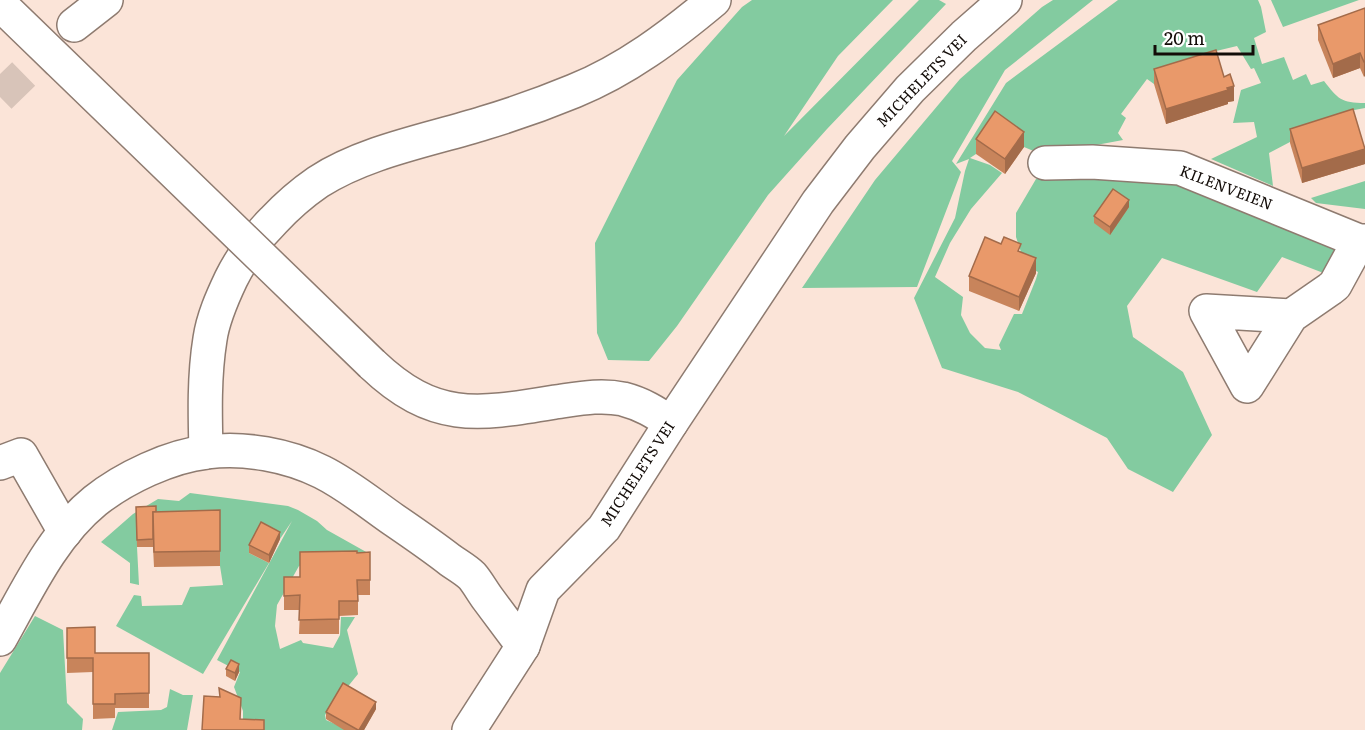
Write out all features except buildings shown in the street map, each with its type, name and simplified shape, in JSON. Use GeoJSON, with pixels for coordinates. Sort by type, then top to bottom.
{"type":"FeatureCollection","features":[{"type":"Feature","properties":{"kind":"main road"},"geometry":{"type":"LineString","coordinates":[[74,25],[106,0]]}},
{"type":"Feature","properties":{"kind":"main road"},"geometry":{"type":"LineString","coordinates":[[206,452],[206,384],[213,323],[225,291],[247,251],[290,204],[318,182],[368,159],[522,111],[575,91],[638,58],[674,33],[714,0]]}},
{"type":"Feature","properties":{"kind":"main road","name":"MICHELETS VEI"},"geometry":{"type":"LineString","coordinates":[[469,730],[523,646],[543,590],[604,528],[818,202],[860,147],[910,89],[1005,0]]}},
{"type":"Feature","properties":{"kind":"main road"},"geometry":{"type":"LineString","coordinates":[[0,4],[388,380],[407,393],[453,410],[469,412],[501,411],[600,396],[621,399],[647,407],[671,423]]}},
{"type":"Feature","properties":{"kind":"main road","name":"KILENVEIEN"},"geometry":{"type":"LineString","coordinates":[[1045,163],[1092,162],[1180,168],[1362,241]]}},
{"type":"Feature","properties":{"kind":"main road"},"geometry":{"type":"LineString","coordinates":[[1291,316],[1335,285],[1362,241]]}},
{"type":"Feature","properties":{"kind":"main road"},"geometry":{"type":"LineString","coordinates":[[0,639],[44,562],[65,532],[94,502],[116,485],[180,458],[206,452],[229,451],[253,452],[283,458],[322,472],[471,575],[523,646]]}},
{"type":"Feature","properties":{"kind":"main road"},"geometry":{"type":"LineString","coordinates":[[0,463],[21,455],[65,532]]}},
{"type":"Feature","properties":{"kind":"green space"},"geometry":{"type":"Polygon","coordinates":[[[752,0],[893,0],[838,56],[784,136],[919,0],[939,0],[946,4],[827,129],[768,195],[677,326],[649,361],[608,360],[597,333],[595,243],[677,80],[742,7],[752,0]]]}},
{"type":"Feature","properties":{"kind":"green space"},"geometry":{"type":"Polygon","coordinates":[[[1053,0],[1093,0],[1005,70],[952,161],[961,172],[917,287],[802,288],[875,180],[960,79],[1053,0]]]}},
{"type":"Feature","properties":{"kind":"green space"},"geometry":{"type":"Polygon","coordinates":[[[1118,0],[1258,0],[1266,32],[1254,38],[1262,64],[1284,57],[1293,80],[1306,74],[1311,85],[1324,81],[1341,99],[1365,103],[1365,108],[1349,111],[1269,153],[1273,186],[1211,159],[1257,137],[1254,122],[1233,123],[1241,90],[1261,83],[1254,68],[1251,69],[1237,46],[1212,52],[1216,65],[1154,84],[1147,79],[1121,114],[1126,118],[1118,133],[1123,140],[1043,155],[1024,147],[995,126],[976,154],[970,158],[990,165],[1002,173],[971,209],[950,243],[935,277],[963,297],[961,315],[970,333],[985,348],[1001,350],[999,345],[1014,314],[1022,314],[1036,279],[1038,272],[1024,265],[1016,237],[1016,213],[1036,179],[1052,171],[1177,176],[1339,250],[1326,274],[1282,257],[1257,292],[1162,258],[1127,306],[1133,337],[1183,372],[1212,435],[1173,492],[1128,469],[1107,438],[1018,392],[942,368],[914,298],[955,218],[969,159],[956,164],[1006,83],[1118,0]]]}},
{"type":"Feature","properties":{"kind":"green space"},"geometry":{"type":"Polygon","coordinates":[[[1271,0],[1359,0],[1283,27],[1271,0]]]}},
{"type":"Feature","properties":{"kind":"green space"},"geometry":{"type":"Polygon","coordinates":[[[1365,181],[1365,209],[1316,203],[1311,198],[1365,181]]]}},
{"type":"Feature","properties":{"kind":"green space"},"geometry":{"type":"Polygon","coordinates":[[[190,493],[288,506],[368,553],[318,559],[299,566],[277,605],[275,626],[280,649],[301,640],[303,643],[333,648],[340,635],[341,617],[355,617],[347,630],[358,674],[325,715],[326,720],[349,730],[243,730],[243,711],[234,687],[240,672],[217,660],[292,521],[280,539],[261,530],[249,553],[269,563],[203,674],[116,626],[134,595],[141,596],[142,606],[182,605],[190,587],[223,585],[220,566],[220,525],[137,547],[139,585],[130,583],[130,563],[101,542],[133,514],[158,499],[179,501],[190,493]]]}},
{"type":"Feature","properties":{"kind":"green space"},"geometry":{"type":"Polygon","coordinates":[[[35,616],[63,630],[67,703],[83,719],[82,730],[0,730],[0,673],[35,616]]]}},
{"type":"Feature","properties":{"kind":"green space"},"geometry":{"type":"Polygon","coordinates":[[[170,689],[183,695],[193,695],[187,730],[112,730],[118,712],[161,710],[167,707],[170,689]]]}},
{"type":"Feature","properties":{"kind":"tunnel"},"geometry":{"type":"LineString","coordinates":[[0,97],[74,25]]}}]}
